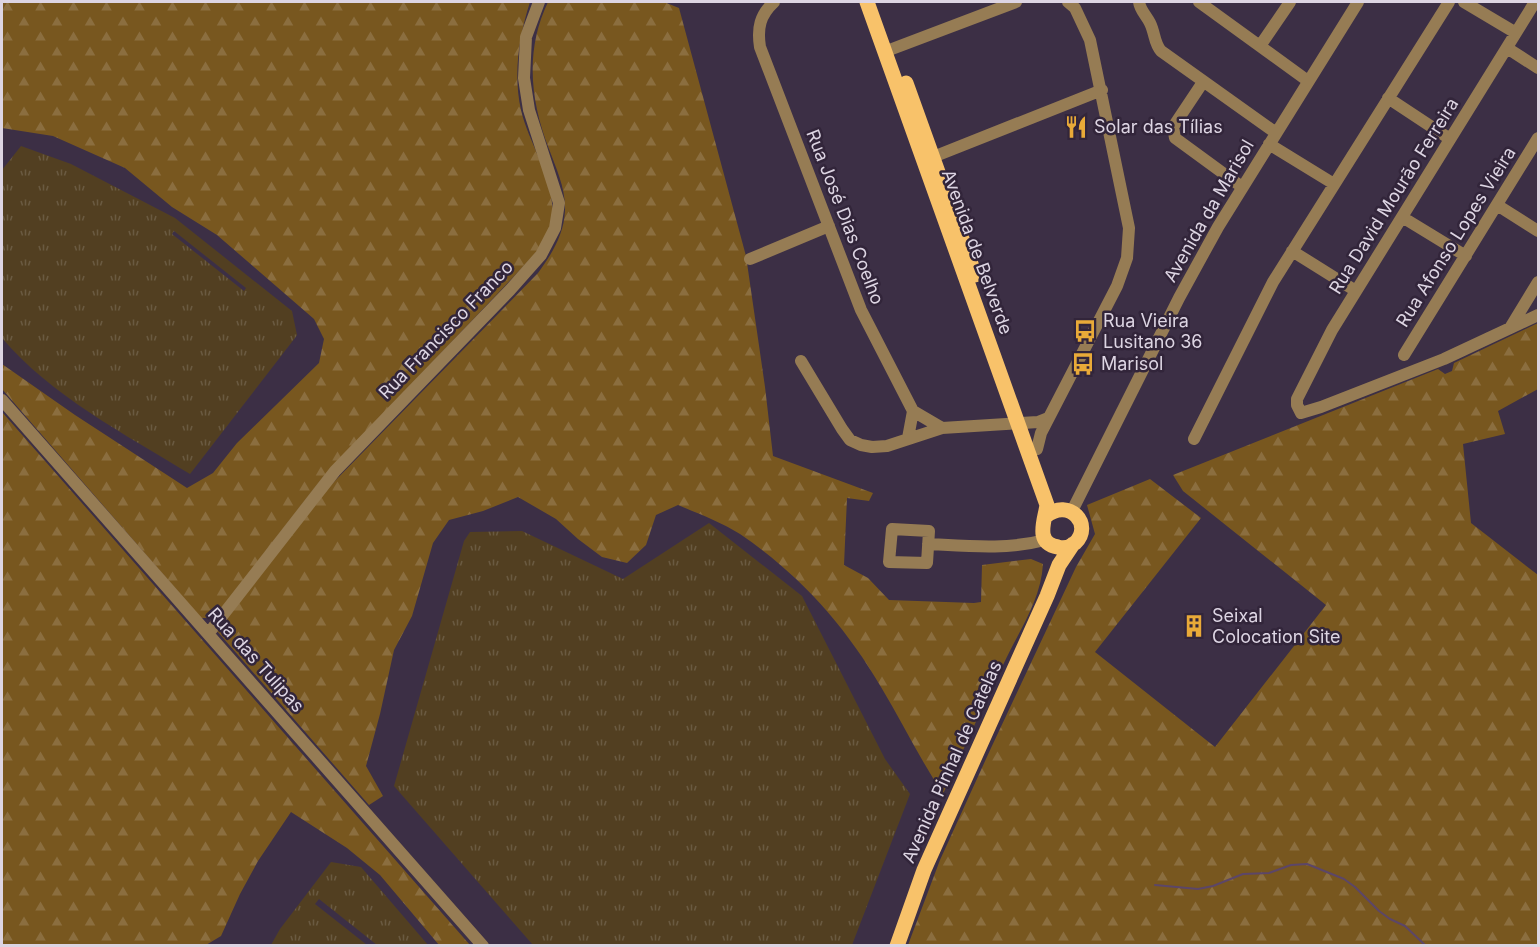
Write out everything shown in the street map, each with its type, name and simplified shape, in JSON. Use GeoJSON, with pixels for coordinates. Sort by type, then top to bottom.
{"type":"FeatureCollection","features":[{"type":"Feature","properties":{"kind":"main road","name":"Avenida de Belverde"},"geometry":{"type":"LineString","coordinates":[[867,2],[933,157],[1023,423],[1047,505],[1042,528],[1046,541],[1049,579],[1047,596]]}},
{"type":"Feature","properties":{"kind":"main road","name":"Avenida de Belverde"},"geometry":{"type":"LineString","coordinates":[[876,2],[889,50],[1023,423],[1037,449],[1051,490],[1067,510],[1079,519],[1080,536],[1073,544]]}},
{"type":"Feature","properties":{"kind":"main road"},"geometry":{"type":"LineString","coordinates":[[1046,516],[1053,510],[1067,510]]}},
{"type":"Feature","properties":{"kind":"main road"},"geometry":{"type":"LineString","coordinates":[[1046,541],[1060,548],[1073,544]]}},
{"type":"Feature","properties":{"kind":"main road","name":"Avenida Pinhal de Catelas"},"geometry":{"type":"LineString","coordinates":[[897,945],[924,870],[1059,565],[1073,544]]}},
{"type":"Feature","properties":{"kind":"street","name":"Rua Francisco Franco"},"geometry":{"type":"LineString","coordinates":[[208,634],[335,471],[541,255],[555,228],[559,203],[529,110],[524,78],[525,37],[538,2]]}},
{"type":"Feature","properties":{"kind":"street","name":"Rua José Dias Coelho"},"geometry":{"type":"LineString","coordinates":[[774,2],[761,18],[758,33],[760,47],[861,310],[913,411]]}},
{"type":"Feature","properties":{"kind":"street"},"geometry":{"type":"LineString","coordinates":[[889,50],[1016,2]]}},
{"type":"Feature","properties":{"kind":"street"},"geometry":{"type":"LineString","coordinates":[[1037,449],[1048,418],[1117,286],[1127,258],[1129,228],[1102,90],[1090,40],[1075,8],[1068,2]]}},
{"type":"Feature","properties":{"kind":"street"},"geometry":{"type":"LineString","coordinates":[[1139,2],[1140,9],[1151,25],[1159,48],[1334,184]]}},
{"type":"Feature","properties":{"kind":"street"},"geometry":{"type":"LineString","coordinates":[[1260,46],[1290,2]]}},
{"type":"Feature","properties":{"kind":"street","name":"Avenida da Marisol"},"geometry":{"type":"LineString","coordinates":[[1067,510],[1179,298],[1242,187],[1358,2]]}},
{"type":"Feature","properties":{"kind":"street"},"geometry":{"type":"LineString","coordinates":[[1194,439],[1262,302],[1449,2]]}},
{"type":"Feature","properties":{"kind":"street"},"geometry":{"type":"LineString","coordinates":[[1464,2],[1516,33]]}},
{"type":"Feature","properties":{"kind":"street","name":"Rua David Mourão Ferreira"},"geometry":{"type":"LineString","coordinates":[[1509,329],[1444,359],[1301,413],[1297,405],[1302,389],[1332,330],[1535,2]]}},
{"type":"Feature","properties":{"kind":"street"},"geometry":{"type":"LineString","coordinates":[[1208,4],[1308,81]]}},
{"type":"Feature","properties":{"kind":"street"},"geometry":{"type":"LineString","coordinates":[[1507,48],[1539,68]]}},
{"type":"Feature","properties":{"kind":"street"},"geometry":{"type":"LineString","coordinates":[[1203,82],[1173,127],[1175,138],[1242,187]]}},
{"type":"Feature","properties":{"kind":"street"},"geometry":{"type":"LineString","coordinates":[[933,157],[1102,90]]}},
{"type":"Feature","properties":{"kind":"street"},"geometry":{"type":"LineString","coordinates":[[1388,98],[1450,139]]}},
{"type":"Feature","properties":{"kind":"street","name":"Rua Afonso Lopes Vieira"},"geometry":{"type":"LineString","coordinates":[[1404,355],[1539,138]]}},
{"type":"Feature","properties":{"kind":"street"},"geometry":{"type":"LineString","coordinates":[[1497,206],[1539,231]]}},
{"type":"Feature","properties":{"kind":"street"},"geometry":{"type":"LineString","coordinates":[[1402,217],[1466,256]]}},
{"type":"Feature","properties":{"kind":"street"},"geometry":{"type":"LineString","coordinates":[[750,259],[829,226]]}},
{"type":"Feature","properties":{"kind":"street"},"geometry":{"type":"LineString","coordinates":[[1292,251],[1356,291]]}},
{"type":"Feature","properties":{"kind":"street"},"geometry":{"type":"LineString","coordinates":[[1509,329],[1539,282]]}},
{"type":"Feature","properties":{"kind":"street"},"geometry":{"type":"LineString","coordinates":[[1531,294],[1539,305]]}},
{"type":"Feature","properties":{"kind":"street"},"geometry":{"type":"LineString","coordinates":[[1509,329],[1539,315]]}},
{"type":"Feature","properties":{"kind":"street"},"geometry":{"type":"LineString","coordinates":[[801,362],[850,440],[872,447],[887,446],[942,428],[1038,422],[1048,418]]}},
{"type":"Feature","properties":{"kind":"street","name":"Rua das Tulipas"},"geometry":{"type":"LineString","coordinates":[[2,399],[483,945]]}},
{"type":"Feature","properties":{"kind":"street"},"geometry":{"type":"LineString","coordinates":[[908,438],[913,411],[942,428]]}},
{"type":"Feature","properties":{"kind":"street"},"geometry":{"type":"LineString","coordinates":[[928,544],[993,547],[1046,541]]}},
{"type":"Feature","properties":{"kind":"green space"},"geometry":{"type":"Polygon","coordinates":[[[2,2],[530,2],[520,42],[517,83],[525,125],[549,188],[552,220],[547,236],[530,259],[324,476],[214,618],[201,618],[2,389],[2,364],[187,488],[213,473],[237,443],[319,363],[324,339],[314,319],[217,235],[172,207],[125,168],[53,136],[2,128],[2,2]]]}},
{"type":"Feature","properties":{"kind":"green space"},"geometry":{"type":"Polygon","coordinates":[[[548,2],[664,2],[679,8],[746,256],[773,456],[873,493],[869,501],[847,498],[844,565],[868,578],[889,600],[974,603],[981,602],[982,565],[1031,559],[1043,564],[1038,591],[1028,616],[943,794],[867,664],[819,602],[782,566],[740,534],[678,505],[656,515],[646,545],[627,563],[602,557],[556,519],[518,497],[483,511],[449,520],[433,543],[412,616],[394,650],[366,766],[383,796],[369,805],[217,631],[326,490],[538,273],[560,236],[565,211],[564,195],[538,112],[533,75],[536,38],[548,2]]]}},
{"type":"Feature","properties":{"kind":"green space"},"geometry":{"type":"Polygon","coordinates":[[[21,146],[71,164],[175,218],[292,311],[297,335],[190,474],[115,429],[66,396],[21,359],[2,338],[2,170],[21,146]],[[174,231],[172,234],[244,291],[246,288],[174,231]]]}},
{"type":"Feature","properties":{"kind":"green space"},"geometry":{"type":"Polygon","coordinates":[[[1538,323],[1538,389],[1498,411],[1505,434],[1463,444],[1471,523],[1538,575],[1538,945],[908,945],[940,860],[1076,567],[1095,534],[1087,505],[1150,479],[1201,518],[1095,652],[1215,747],[1326,605],[1183,491],[1173,475],[1438,369],[1445,374],[1452,371],[1454,363],[1538,323]]]}},
{"type":"Feature","properties":{"kind":"green space"},"geometry":{"type":"Polygon","coordinates":[[[2,412],[470,945],[439,945],[380,875],[347,848],[291,812],[258,861],[221,936],[206,945],[2,945],[2,412]]]}},
{"type":"Feature","properties":{"kind":"green space"},"geometry":{"type":"Polygon","coordinates":[[[709,523],[802,596],[885,759],[910,794],[852,945],[533,945],[394,786],[464,541],[470,532],[522,531],[623,579],[709,523]]]}},
{"type":"Feature","properties":{"kind":"green space"},"geometry":{"type":"Polygon","coordinates":[[[331,862],[361,867],[428,945],[377,945],[319,899],[315,904],[367,945],[271,945],[280,929],[331,862]]]}},
{"type":"Feature","properties":{"kind":"waterway"},"geometry":{"type":"LineString","coordinates":[[1155,885],[1198,889],[1213,886],[1243,874],[1269,873],[1291,865],[1307,864],[1344,879],[1379,911],[1405,926],[1426,946]]}},
{"type":"Feature","properties":{"kind":"place","name":"Solar das Tílias"},"geometry":{"type":"Point","coordinates":[1076,127]}},
{"type":"Feature","properties":{"kind":"place","name":"Rua Vieira Lusitano 36"},"geometry":{"type":"Point","coordinates":[1085,331]}},
{"type":"Feature","properties":{"kind":"place","name":"Marisol"},"geometry":{"type":"Point","coordinates":[1083,364]}},
{"type":"Feature","properties":{"kind":"place","name":"Seixal Colocation Site"},"geometry":{"type":"Point","coordinates":[1194,626]}}]}
